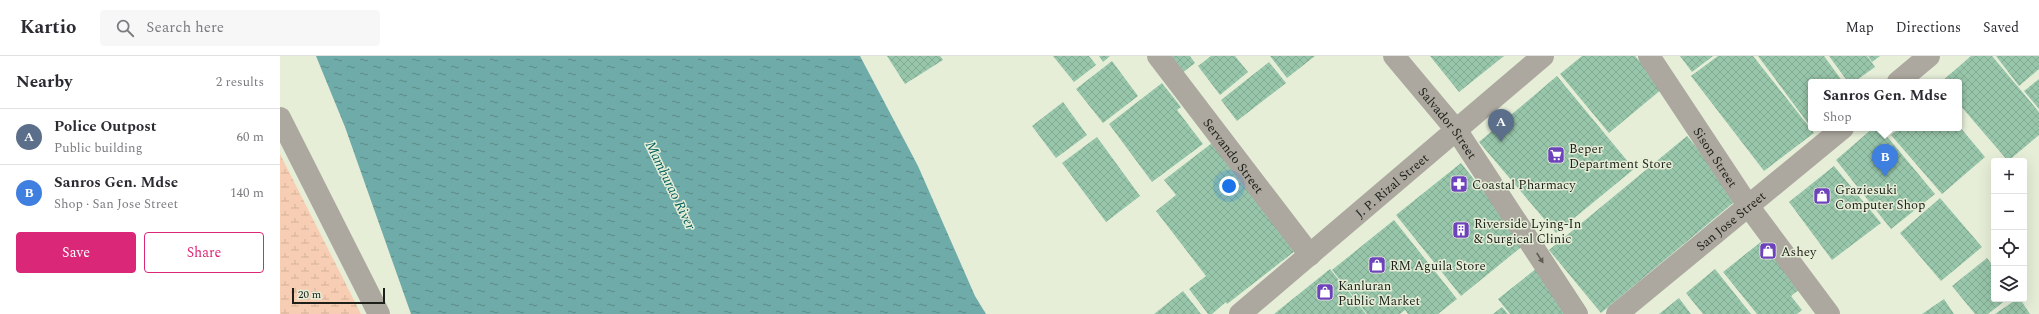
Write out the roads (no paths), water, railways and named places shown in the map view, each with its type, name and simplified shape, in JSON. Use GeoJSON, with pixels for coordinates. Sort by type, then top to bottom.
{"type":"FeatureCollection","features":[{"type":"Feature","properties":{"kind":"street","name":"Servando Street"},"geometry":{"type":"LineString","coordinates":[[1158,56],[1310,255]]}},
{"type":"Feature","properties":{"kind":"street","name":"Salvador Street"},"geometry":{"type":"LineString","coordinates":[[1394,56],[1457,131],[1577,314]]}},
{"type":"Feature","properties":{"kind":"street","name":"J. P. Rizal Street"},"geometry":{"type":"LineString","coordinates":[[1240,314],[1457,131],[1543,56]]}},
{"type":"Feature","properties":{"kind":"street","name":"Sison Street"},"geometry":{"type":"LineString","coordinates":[[1649,56],[1748,207],[1829,314]]}},
{"type":"Feature","properties":{"kind":"street"},"geometry":{"type":"LineString","coordinates":[[1902,79],[1929,56]]}},
{"type":"Feature","properties":{"kind":"street"},"geometry":{"type":"LineString","coordinates":[[280,118],[379,314]]}},
{"type":"Feature","properties":{"kind":"street","name":"San Jose Street"},"geometry":{"type":"LineString","coordinates":[[1617,314],[1839,131]]}},
{"type":"Feature","properties":{"kind":"water","name":"Mamburao River"},"geometry":{"type":"Polygon","coordinates":[[[316,56],[860,56],[918,166],[975,296],[986,314],[411,314],[345,127],[316,56]]]}},
{"type":"Feature","properties":{"kind":"place","name":"Police Outpost"},"geometry":{"type":"Point","coordinates":[1501,142]}},
{"type":"Feature","properties":{"kind":"place","name":"Beper Department Store"},"geometry":{"type":"Point","coordinates":[1556,155]}},
{"type":"Feature","properties":{"kind":"place","name":"Sanros Gen. Mdse"},"geometry":{"type":"Point","coordinates":[1885,177]}},
{"type":"Feature","properties":{"kind":"place","name":"Coastal Pharmacy"},"geometry":{"type":"Point","coordinates":[1459,184]}},
{"type":"Feature","properties":{"kind":"place","name":"Graziesuki Computer Shop"},"geometry":{"type":"Point","coordinates":[1822,196]}},
{"type":"Feature","properties":{"kind":"place","name":"Riverside Lying-In & Surgical Clinic"},"geometry":{"type":"Point","coordinates":[1461,230]}},
{"type":"Feature","properties":{"kind":"place","name":"Ashey"},"geometry":{"type":"Point","coordinates":[1768,251]}},
{"type":"Feature","properties":{"kind":"place","name":"RM Aguila Store"},"geometry":{"type":"Point","coordinates":[1377,265]}},
{"type":"Feature","properties":{"kind":"place","name":"Kanluran Public Market"},"geometry":{"type":"Point","coordinates":[1325,292]}}]}
